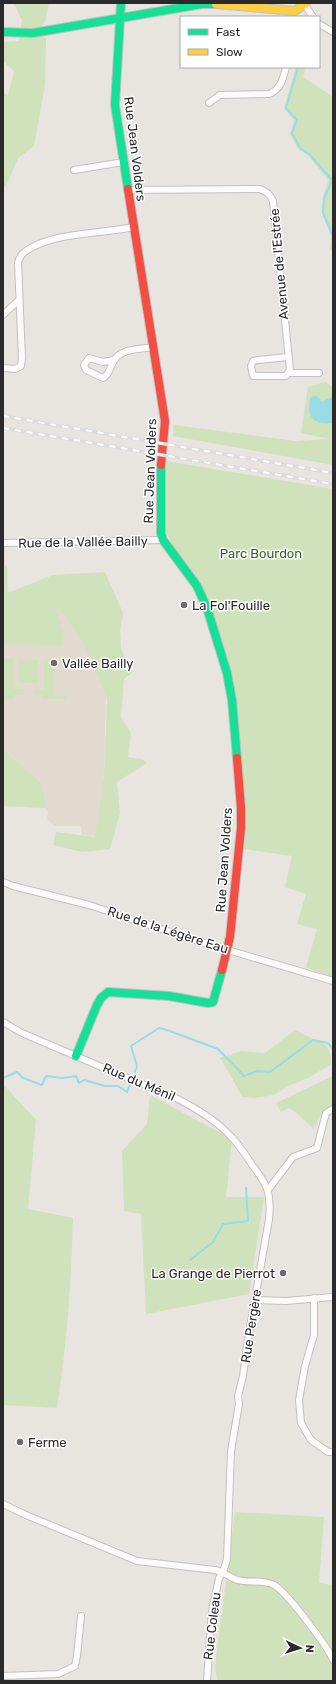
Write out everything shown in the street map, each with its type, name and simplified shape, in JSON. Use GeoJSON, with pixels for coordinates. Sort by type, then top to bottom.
{"type":"FeatureCollection","features":[{"type":"Feature","properties":{"kind":"street","name":"Rue Jean Volders"},"geometry":{"type":"LineString","coordinates":[[76,1056],[97,1005],[104,994],[108,992],[169,996],[208,1003],[213,1002],[231,930],[241,828],[241,808],[232,700],[227,673],[207,608],[200,591],[194,580],[163,540],[160,529],[161,458],[165,421],[133,227],[115,105],[121,3]]}},
{"type":"Feature","properties":{"kind":"street"},"geometry":{"type":"LineString","coordinates":[[3,32],[33,33],[202,4],[215,4],[297,14],[305,4],[311,16]]}},
{"type":"Feature","properties":{"kind":"street"},"geometry":{"type":"LineString","coordinates":[[320,25],[333,32]]}},
{"type":"Feature","properties":{"kind":"street"},"geometry":{"type":"LineString","coordinates":[[209,102],[220,95],[269,94],[274,92],[280,86],[286,68]]}},
{"type":"Feature","properties":{"kind":"street"},"geometry":{"type":"LineString","coordinates":[[74,170],[124,162]]}},
{"type":"Feature","properties":{"kind":"street","name":"Avenue de l'Estrée"},"geometry":{"type":"LineString","coordinates":[[128,190],[260,189],[266,191],[270,195],[273,201],[289,373]]}},
{"type":"Feature","properties":{"kind":"street"},"geometry":{"type":"LineString","coordinates":[[3,368],[15,369],[21,366],[22,361],[18,263],[20,256],[25,251],[46,240],[133,227]]}},
{"type":"Feature","properties":{"kind":"street"},"geometry":{"type":"LineString","coordinates":[[3,315],[19,300]]}},
{"type":"Feature","properties":{"kind":"street"},"geometry":{"type":"LineString","coordinates":[[114,360],[103,362],[89,358],[84,365],[86,370],[103,378],[108,373],[114,360],[120,354],[127,351],[154,347]]}},
{"type":"Feature","properties":{"kind":"street"},"geometry":{"type":"LineString","coordinates":[[288,358],[253,361],[251,366],[253,376],[286,376],[289,373],[319,373]]}},
{"type":"Feature","properties":{"kind":"street","name":"Rue de la Vallée Bailly"},"geometry":{"type":"LineString","coordinates":[[3,543],[163,540]]}},
{"type":"Feature","properties":{"kind":"street","name":"Rue de la Légère Eau"},"geometry":{"type":"LineString","coordinates":[[3,882],[12,886],[89,905],[333,981]]}},
{"type":"Feature","properties":{"kind":"street","name":"Rue du Ménil"},"geometry":{"type":"LineString","coordinates":[[3,1022],[22,1033],[175,1097],[224,1130],[235,1141],[268,1190]]}},
{"type":"Feature","properties":{"kind":"street"},"geometry":{"type":"LineString","coordinates":[[268,1190],[293,1157],[317,1148],[326,1113],[333,1109]]}},
{"type":"Feature","properties":{"kind":"street","name":"Rue Pergère"},"geometry":{"type":"LineString","coordinates":[[223,1572],[227,1558],[231,1451],[239,1404],[238,1396],[243,1376],[269,1219],[270,1205],[268,1190]]}},
{"type":"Feature","properties":{"kind":"street"},"geometry":{"type":"LineString","coordinates":[[255,1300],[286,1301],[333,1297]]}},
{"type":"Feature","properties":{"kind":"street"},"geometry":{"type":"LineString","coordinates":[[314,1298],[314,1335],[305,1366],[299,1400],[301,1422],[312,1440],[328,1452],[333,1452]]}},
{"type":"Feature","properties":{"kind":"street"},"geometry":{"type":"LineString","coordinates":[[3,1504],[137,1561],[223,1572],[235,1579],[274,1585],[285,1595],[323,1641],[333,1660]]}},
{"type":"Feature","properties":{"kind":"street","name":"Rue Coleau"},"geometry":{"type":"LineString","coordinates":[[206,1681],[210,1622],[219,1578],[223,1572]]}},
{"type":"Feature","properties":{"kind":"street"},"geometry":{"type":"LineString","coordinates":[[3,1676],[58,1674],[75,1666],[78,1656],[80,1616]]}},
{"type":"Feature","properties":{"kind":"shaded area","name":"Vallée Bailly"},"geometry":{"type":"Polygon","coordinates":[[[3,547],[5,547],[5,592],[105,586],[106,701],[102,836],[82,835],[81,826],[55,826],[47,819],[48,812],[45,808],[3,806],[3,547]]]}},
{"type":"Feature","properties":{"kind":"green space"},"geometry":{"type":"Polygon","coordinates":[[[14,3],[49,3],[45,21],[37,33],[46,39],[45,85],[34,146],[18,158],[7,184],[3,189],[3,93],[8,95],[14,71],[3,61],[3,42],[19,41],[22,20],[14,3]]]}},
{"type":"Feature","properties":{"kind":"green space"},"geometry":{"type":"Polygon","coordinates":[[[296,68],[306,68],[303,77],[333,97],[333,252],[330,249],[331,236],[322,212],[323,198],[328,180],[309,156],[298,149],[290,134],[294,120],[284,108],[296,68]]]}},
{"type":"Feature","properties":{"kind":"green space"},"geometry":{"type":"Polygon","coordinates":[[[325,382],[333,387],[333,465],[173,436],[174,425],[296,441],[329,439],[301,433],[308,387],[325,382]]]}},
{"type":"Feature","properties":{"kind":"green space","name":"Parc Bourdon"},"geometry":{"type":"Polygon","coordinates":[[[166,461],[333,489],[333,978],[306,967],[317,929],[297,924],[306,894],[285,887],[292,856],[244,849],[234,687],[213,614],[165,531],[166,461]]]}},
{"type":"Feature","properties":{"kind":"green space"},"geometry":{"type":"Polygon","coordinates":[[[7,565],[8,593],[53,575],[105,572],[123,613],[120,631],[121,649],[132,672],[124,679],[121,717],[131,733],[128,757],[142,759],[147,763],[117,782],[120,813],[110,849],[82,852],[53,845],[56,832],[95,837],[104,776],[107,699],[85,646],[60,609],[56,609],[63,630],[63,645],[3,644],[3,566],[7,565]]]}},
{"type":"Feature","properties":{"kind":"green space"},"geometry":{"type":"Polygon","coordinates":[[[3,658],[13,658],[13,689],[24,689],[24,694],[15,695],[14,699],[3,699],[3,658]]]}},
{"type":"Feature","properties":{"kind":"green space"},"geometry":{"type":"Polygon","coordinates":[[[20,659],[38,660],[38,683],[19,682],[20,659]]]}},
{"type":"Feature","properties":{"kind":"green space"},"geometry":{"type":"Polygon","coordinates":[[[44,659],[54,659],[54,696],[66,696],[66,699],[43,699],[43,695],[33,694],[33,689],[44,690],[44,659]]]}},
{"type":"Feature","properties":{"kind":"green space"},"geometry":{"type":"Polygon","coordinates":[[[3,750],[42,784],[46,808],[3,806],[3,750]]]}},
{"type":"Feature","properties":{"kind":"green space"},"geometry":{"type":"Polygon","coordinates":[[[295,1030],[327,1046],[331,1057],[331,1064],[310,1077],[288,1086],[274,1095],[255,1098],[242,1097],[220,1058],[241,1051],[265,1053],[295,1030]]]}},
{"type":"Feature","properties":{"kind":"green space"},"geometry":{"type":"Polygon","coordinates":[[[333,1076],[333,1106],[320,1115],[314,1129],[293,1110],[289,1108],[281,1112],[276,1103],[333,1076]]]}},
{"type":"Feature","properties":{"kind":"green space"},"geometry":{"type":"Polygon","coordinates":[[[3,1084],[36,1120],[28,1209],[73,1218],[68,1313],[57,1408],[3,1405],[3,1084]]]}},
{"type":"Feature","properties":{"kind":"green space"},"geometry":{"type":"Polygon","coordinates":[[[150,1095],[232,1139],[226,1197],[264,1197],[249,1294],[146,1314],[141,1214],[124,1211],[122,1151],[147,1124],[150,1095]]]}},
{"type":"Feature","properties":{"kind":"green space"},"geometry":{"type":"Polygon","coordinates":[[[235,1512],[324,1517],[319,1583],[333,1585],[333,1681],[217,1681],[215,1666],[235,1512]]]}},
{"type":"Feature","properties":{"kind":"water"},"geometry":{"type":"Polygon","coordinates":[[[316,395],[322,401],[333,397],[333,423],[321,423],[313,419],[309,405],[310,398],[316,395]]]}},
{"type":"Feature","properties":{"kind":"waterway"},"geometry":{"type":"LineString","coordinates":[[298,68],[286,108],[297,120],[292,133],[300,148],[309,154],[332,180],[324,199],[323,213],[333,236],[333,250]]}},
{"type":"Feature","properties":{"kind":"waterway"},"geometry":{"type":"LineString","coordinates":[[135,1072],[137,1066],[131,1046],[159,1028],[218,1049],[244,1076],[257,1071],[270,1072],[313,1040],[328,1043],[333,1049]]}},
{"type":"Feature","properties":{"kind":"waterway"},"geometry":{"type":"LineString","coordinates":[[3,1078],[17,1072],[23,1078],[42,1085],[46,1076],[62,1078],[76,1076],[79,1083],[84,1080],[105,1086],[118,1086],[127,1092],[130,1084]]}},
{"type":"Feature","properties":{"kind":"waterway"},"geometry":{"type":"LineString","coordinates":[[190,1260],[213,1242],[223,1224],[248,1221],[246,1188]]}},
{"type":"Feature","properties":{"kind":"railway"},"geometry":{"type":"LineString","coordinates":[[3,416],[333,473]]}},
{"type":"Feature","properties":{"kind":"railway"},"geometry":{"type":"LineString","coordinates":[[3,428],[333,484]]}},
{"type":"Feature","properties":{"kind":"traffic: fast"},"geometry":{"type":"LineString","coordinates":[[121,3],[115,105],[128,189]]}},
{"type":"Feature","properties":{"kind":"traffic: fast"},"geometry":{"type":"LineString","coordinates":[[3,32],[33,33],[202,4],[216,4]]}},
{"type":"Feature","properties":{"kind":"traffic: fast"},"geometry":{"type":"LineString","coordinates":[[161,465],[161,534],[163,540],[197,586],[207,608],[227,673],[232,700],[237,758]]}},
{"type":"Feature","properties":{"kind":"traffic: fast"},"geometry":{"type":"LineString","coordinates":[[76,1056],[97,1005],[101,998],[108,992],[169,996],[208,1003],[213,1002],[222,970]]}},
{"type":"Feature","properties":{"kind":"traffic: slow"},"geometry":{"type":"LineString","coordinates":[[216,4],[295,11],[306,3]]}},
{"type":"Feature","properties":{"kind":"traffic: jam"},"geometry":{"type":"LineString","coordinates":[[128,189],[165,421],[161,465]]}},
{"type":"Feature","properties":{"kind":"traffic: jam"},"geometry":{"type":"LineString","coordinates":[[222,970],[230,937],[241,828],[237,758]]}},
{"type":"Feature","properties":{"kind":"place","name":"La Fol'Fouille"},"geometry":{"type":"Point","coordinates":[184,605]}},
{"type":"Feature","properties":{"kind":"place","name":"Vallée Bailly"},"geometry":{"type":"Point","coordinates":[54,663]}},
{"type":"Feature","properties":{"kind":"place","name":"La Grange de Pierrot"},"geometry":{"type":"Point","coordinates":[283,1273]}},
{"type":"Feature","properties":{"kind":"place","name":"Ferme"},"geometry":{"type":"Point","coordinates":[20,1442]}}]}
